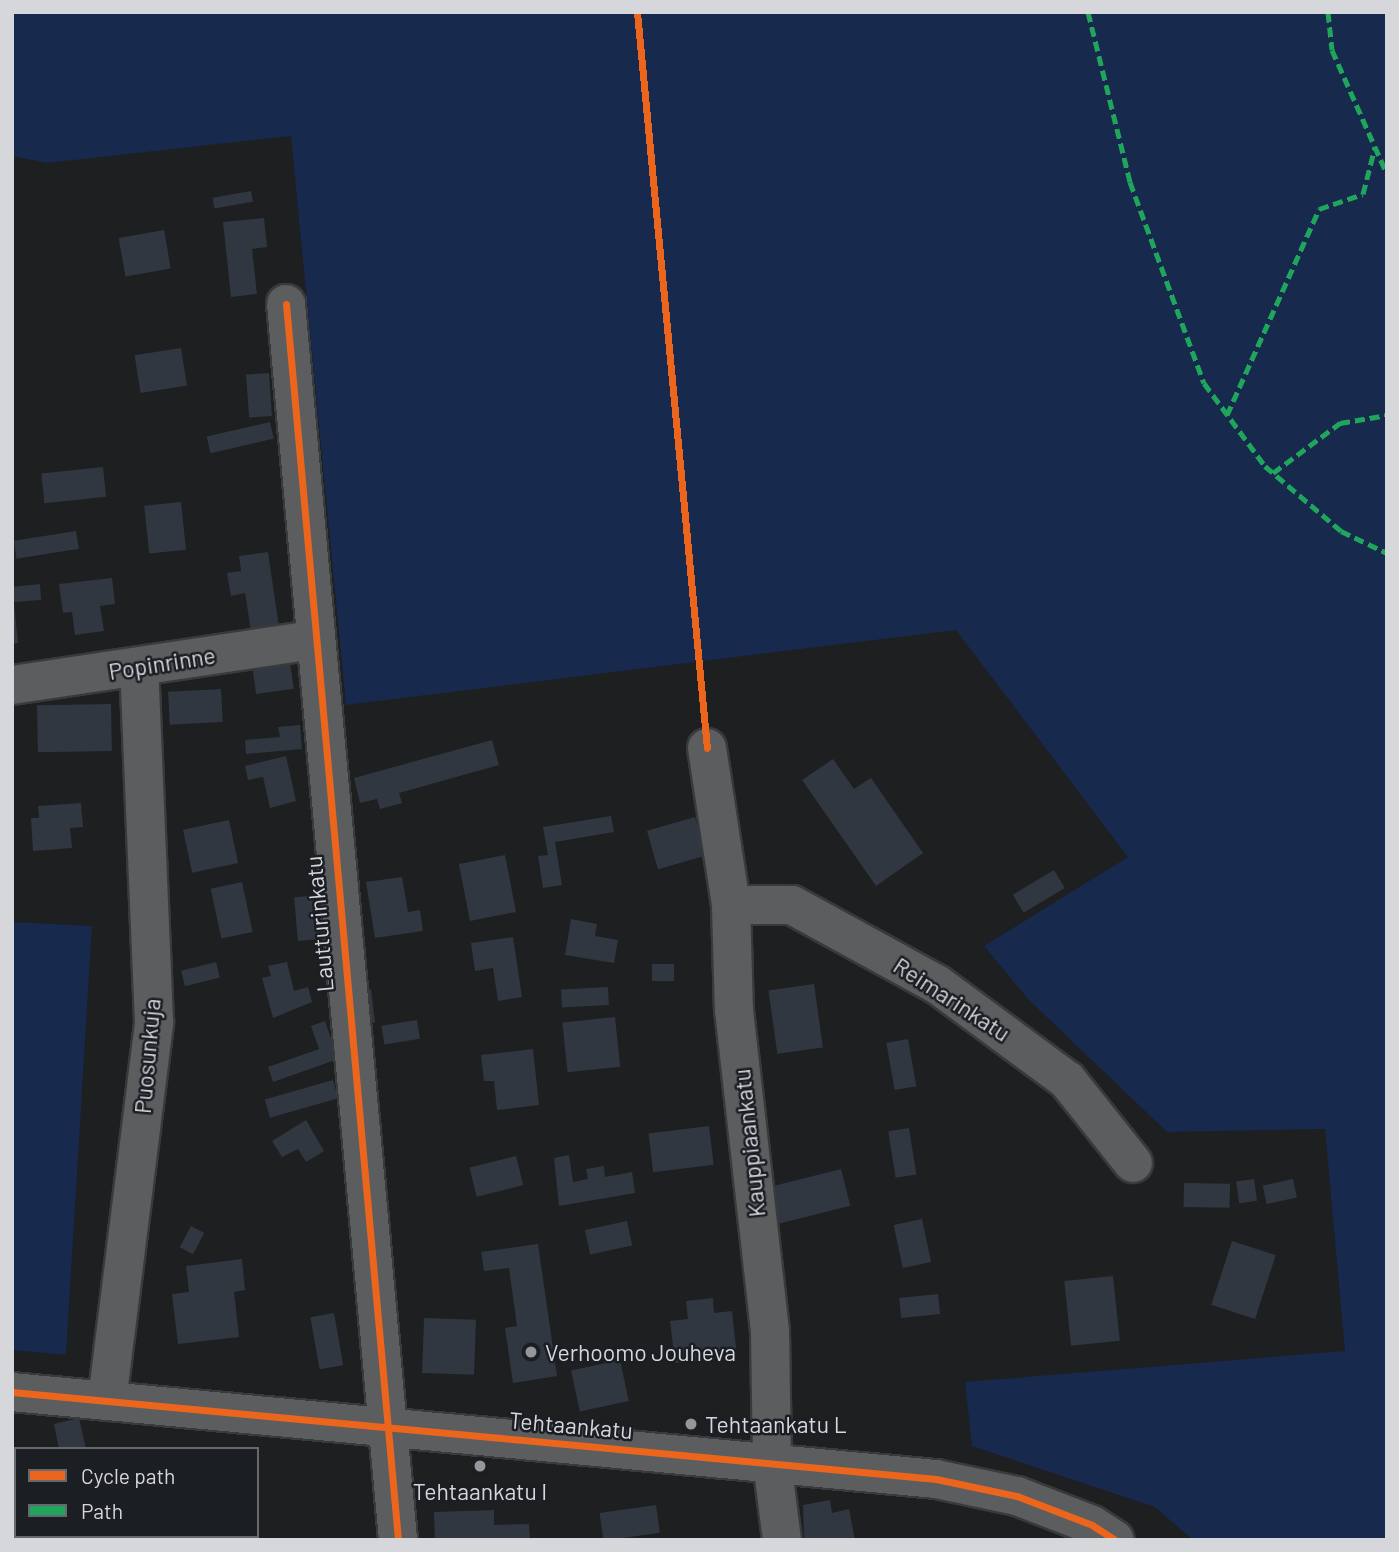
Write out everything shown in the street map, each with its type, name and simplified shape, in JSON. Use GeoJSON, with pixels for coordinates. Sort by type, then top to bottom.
{"type":"FeatureCollection","features":[{"type":"Feature","properties":{"kind":"street","name":"Lautturinkatu"},"geometry":{"type":"LineString","coordinates":[[286,304],[312,640],[398,1540]]}},
{"type":"Feature","properties":{"kind":"street","name":"Popinrinne"},"geometry":{"type":"LineString","coordinates":[[12,685],[312,640]]}},
{"type":"Feature","properties":{"kind":"street","name":"Puosunkuja"},"geometry":{"type":"LineString","coordinates":[[107,1401],[154,1022],[139,667]]}},
{"type":"Feature","properties":{"kind":"street","name":"Kauppiaankatu"},"geometry":{"type":"LineString","coordinates":[[707,748],[731,905],[734,1010],[770,1332],[772,1462],[782,1540]]}},
{"type":"Feature","properties":{"kind":"street","name":"Reimarinkatu"},"geometry":{"type":"LineString","coordinates":[[731,905],[792,905],[938,985],[1067,1080],[1133,1163]]}},
{"type":"Feature","properties":{"kind":"street","name":"Tehtaankatu"},"geometry":{"type":"LineString","coordinates":[[16,1399],[107,1401],[936,1479],[1017,1496],[1092,1524],[1115,1540]]}},
{"type":"Feature","properties":{"kind":"shaded area"},"geometry":{"type":"Polygon","coordinates":[[[12,12],[1387,12],[1387,1540],[1193,1540],[1155,1507],[972,1446],[965,1382],[1345,1351],[1325,1129],[1167,1132],[1028,999],[984,946],[1128,857],[956,630],[346,705],[291,136],[47,163],[12,156],[12,12]]]}},
{"type":"Feature","properties":{"kind":"shaded area"},"geometry":{"type":"Polygon","coordinates":[[[12,922],[92,926],[66,1355],[12,1350],[12,922]]]}},
{"type":"Feature","properties":{"kind":"building"},"geometry":{"type":"Polygon","coordinates":[[[251,191],[253,202],[215,209],[213,198],[251,191]]]}},
{"type":"Feature","properties":{"kind":"building"},"geometry":{"type":"Polygon","coordinates":[[[264,218],[267,247],[252,249],[257,294],[231,297],[223,222],[264,218]]]}},
{"type":"Feature","properties":{"kind":"building"},"geometry":{"type":"Polygon","coordinates":[[[164,230],[171,268],[125,276],[119,238],[164,230]]]}},
{"type":"Feature","properties":{"kind":"building"},"geometry":{"type":"Polygon","coordinates":[[[181,348],[187,386],[141,393],[135,355],[181,348]]]}},
{"type":"Feature","properties":{"kind":"building"},"geometry":{"type":"Polygon","coordinates":[[[269,373],[272,416],[249,417],[246,375],[269,373]]]}},
{"type":"Feature","properties":{"kind":"building"},"geometry":{"type":"Polygon","coordinates":[[[270,422],[274,439],[210,453],[207,437],[270,422]]]}},
{"type":"Feature","properties":{"kind":"building"},"geometry":{"type":"Polygon","coordinates":[[[103,467],[106,497],[44,503],[41,473],[103,467]]]}},
{"type":"Feature","properties":{"kind":"building"},"geometry":{"type":"Polygon","coordinates":[[[181,502],[186,550],[149,554],[144,506],[181,502]]]}},
{"type":"Feature","properties":{"kind":"building"},"geometry":{"type":"Polygon","coordinates":[[[76,531],[79,549],[17,559],[14,541],[76,531]]]}},
{"type":"Feature","properties":{"kind":"building"},"geometry":{"type":"Polygon","coordinates":[[[268,552],[279,627],[251,631],[245,593],[231,596],[227,573],[241,571],[239,556],[268,552]]]}},
{"type":"Feature","properties":{"kind":"building"},"geometry":{"type":"Polygon","coordinates":[[[112,578],[115,604],[100,606],[104,631],[75,635],[72,612],[63,613],[59,584],[112,578]]]}},
{"type":"Feature","properties":{"kind":"building"},"geometry":{"type":"Polygon","coordinates":[[[40,584],[41,600],[14,602],[18,643],[12,644],[12,587],[40,584]]]}},
{"type":"Feature","properties":{"kind":"building"},"geometry":{"type":"Polygon","coordinates":[[[290,662],[294,689],[256,694],[252,667],[290,662]]]}},
{"type":"Feature","properties":{"kind":"building"},"geometry":{"type":"Polygon","coordinates":[[[221,689],[223,722],[170,725],[168,692],[221,689]]]}},
{"type":"Feature","properties":{"kind":"building"},"geometry":{"type":"Polygon","coordinates":[[[111,704],[112,751],[38,752],[37,705],[111,704]]]}},
{"type":"Feature","properties":{"kind":"building"},"geometry":{"type":"Polygon","coordinates":[[[300,725],[302,749],[246,754],[245,740],[280,737],[278,727],[300,725]]]}},
{"type":"Feature","properties":{"kind":"building"},"geometry":{"type":"Polygon","coordinates":[[[492,740],[499,765],[399,793],[402,803],[380,809],[377,799],[360,803],[354,778],[492,740]]]}},
{"type":"Feature","properties":{"kind":"building"},"geometry":{"type":"Polygon","coordinates":[[[286,756],[296,801],[270,808],[263,777],[248,780],[245,766],[286,756]]]}},
{"type":"Feature","properties":{"kind":"building"},"geometry":{"type":"Polygon","coordinates":[[[833,759],[854,789],[871,778],[923,853],[876,886],[802,780],[833,759]]]}},
{"type":"Feature","properties":{"kind":"building"},"geometry":{"type":"Polygon","coordinates":[[[81,803],[83,827],[70,828],[72,848],[33,851],[31,818],[39,818],[38,806],[81,803]]]}},
{"type":"Feature","properties":{"kind":"building"},"geometry":{"type":"Polygon","coordinates":[[[611,816],[614,832],[555,842],[562,885],[543,888],[538,856],[548,855],[543,827],[611,816]]]}},
{"type":"Feature","properties":{"kind":"building"},"geometry":{"type":"Polygon","coordinates":[[[695,817],[706,855],[658,869],[647,831],[695,817]]]}},
{"type":"Feature","properties":{"kind":"building"},"geometry":{"type":"Polygon","coordinates":[[[229,820],[238,863],[192,873],[183,830],[229,820]]]}},
{"type":"Feature","properties":{"kind":"building"},"geometry":{"type":"Polygon","coordinates":[[[505,855],[516,912],[470,921],[459,864],[505,855]]]}},
{"type":"Feature","properties":{"kind":"building"},"geometry":{"type":"Polygon","coordinates":[[[1054,870],[1065,888],[1024,913],[1013,895],[1054,870]]]}},
{"type":"Feature","properties":{"kind":"building"},"geometry":{"type":"Polygon","coordinates":[[[402,877],[408,912],[420,910],[423,931],[375,938],[366,882],[402,877]]]}},
{"type":"Feature","properties":{"kind":"building"},"geometry":{"type":"Polygon","coordinates":[[[242,882],[253,932],[221,939],[211,889],[242,882]]]}},
{"type":"Feature","properties":{"kind":"building"},"geometry":{"type":"Polygon","coordinates":[[[320,895],[324,939],[298,941],[294,897],[320,895]]]}},
{"type":"Feature","properties":{"kind":"building"},"geometry":{"type":"Polygon","coordinates":[[[571,919],[597,924],[595,936],[618,940],[614,963],[565,955],[571,919]]]}},
{"type":"Feature","properties":{"kind":"building"},"geometry":{"type":"Polygon","coordinates":[[[513,937],[522,997],[498,1001],[493,968],[475,971],[471,943],[513,937]]]}},
{"type":"Feature","properties":{"kind":"building"},"geometry":{"type":"Polygon","coordinates":[[[216,962],[220,978],[185,986],[181,971],[216,962]]]}},
{"type":"Feature","properties":{"kind":"building"},"geometry":{"type":"Polygon","coordinates":[[[287,962],[294,991],[308,987],[312,1002],[273,1018],[262,978],[271,976],[268,966],[287,962]]]}},
{"type":"Feature","properties":{"kind":"building"},"geometry":{"type":"Polygon","coordinates":[[[652,964],[674,964],[674,981],[652,981],[652,964]]]}},
{"type":"Feature","properties":{"kind":"building"},"geometry":{"type":"Polygon","coordinates":[[[814,984],[823,1047],[777,1054],[768,990],[814,984]]]}},
{"type":"Feature","properties":{"kind":"building"},"geometry":{"type":"Polygon","coordinates":[[[608,987],[609,1005],[562,1007],[561,989],[608,987]]]}},
{"type":"Feature","properties":{"kind":"building"},"geometry":{"type":"Polygon","coordinates":[[[371,989],[375,1023],[359,1025],[355,991],[371,989]]]}},
{"type":"Feature","properties":{"kind":"building"},"geometry":{"type":"Polygon","coordinates":[[[615,1017],[620,1067],[568,1072],[562,1023],[615,1017]]]}},
{"type":"Feature","properties":{"kind":"building"},"geometry":{"type":"Polygon","coordinates":[[[417,1020],[420,1039],[384,1044],[381,1026],[417,1020]]]}},
{"type":"Feature","properties":{"kind":"building"},"geometry":{"type":"Polygon","coordinates":[[[325,1021],[338,1059],[273,1082],[268,1067],[319,1049],[311,1026],[325,1021]]]}},
{"type":"Feature","properties":{"kind":"building"},"geometry":{"type":"Polygon","coordinates":[[[908,1039],[916,1086],[895,1090],[886,1043],[908,1039]]]}},
{"type":"Feature","properties":{"kind":"building"},"geometry":{"type":"Polygon","coordinates":[[[533,1049],[539,1105],[497,1110],[494,1081],[484,1081],[481,1055],[533,1049]]]}},
{"type":"Feature","properties":{"kind":"building"},"geometry":{"type":"Polygon","coordinates":[[[333,1080],[338,1098],[270,1118],[265,1100],[333,1080]]]}},
{"type":"Feature","properties":{"kind":"building"},"geometry":{"type":"Polygon","coordinates":[[[306,1120],[324,1151],[306,1162],[298,1149],[282,1157],[272,1141],[306,1120]]]}},
{"type":"Feature","properties":{"kind":"building"},"geometry":{"type":"Polygon","coordinates":[[[709,1126],[714,1165],[653,1172],[648,1133],[709,1126]]]}},
{"type":"Feature","properties":{"kind":"building"},"geometry":{"type":"Polygon","coordinates":[[[909,1128],[916,1174],[896,1178],[888,1131],[909,1128]]]}},
{"type":"Feature","properties":{"kind":"building"},"geometry":{"type":"Polygon","coordinates":[[[569,1155],[573,1182],[588,1179],[586,1169],[604,1166],[605,1177],[632,1172],[635,1193],[559,1206],[554,1158],[569,1155]]]}},
{"type":"Feature","properties":{"kind":"building"},"geometry":{"type":"Polygon","coordinates":[[[516,1156],[523,1185],[477,1197],[469,1168],[516,1156]]]}},
{"type":"Feature","properties":{"kind":"building"},"geometry":{"type":"Polygon","coordinates":[[[841,1169],[850,1206],[771,1226],[761,1189],[841,1169]]]}},
{"type":"Feature","properties":{"kind":"building"},"geometry":{"type":"Polygon","coordinates":[[[1254,1179],[1257,1201],[1239,1203],[1236,1182],[1254,1179]]]}},
{"type":"Feature","properties":{"kind":"building"},"geometry":{"type":"Polygon","coordinates":[[[1293,1179],[1297,1198],[1267,1204],[1263,1185],[1293,1179]]]}},
{"type":"Feature","properties":{"kind":"building"},"geometry":{"type":"Polygon","coordinates":[[[1184,1183],[1230,1184],[1230,1208],[1184,1207],[1184,1183]]]}},
{"type":"Feature","properties":{"kind":"building"},"geometry":{"type":"Polygon","coordinates":[[[922,1219],[931,1262],[903,1268],[894,1225],[922,1219]]]}},
{"type":"Feature","properties":{"kind":"building"},"geometry":{"type":"Polygon","coordinates":[[[627,1221],[632,1245],[590,1254],[585,1230],[627,1221]]]}},
{"type":"Feature","properties":{"kind":"building"},"geometry":{"type":"Polygon","coordinates":[[[191,1226],[204,1233],[193,1254],[180,1247],[191,1226]]]}},
{"type":"Feature","properties":{"kind":"building"},"geometry":{"type":"Polygon","coordinates":[[[1232,1241],[1276,1255],[1255,1319],[1211,1305],[1232,1241]]]}},
{"type":"Feature","properties":{"kind":"building"},"geometry":{"type":"Polygon","coordinates":[[[538,1244],[557,1376],[513,1383],[505,1328],[517,1326],[509,1268],[484,1271],[481,1252],[538,1244]]]}},
{"type":"Feature","properties":{"kind":"building"},"geometry":{"type":"Polygon","coordinates":[[[242,1259],[245,1290],[234,1292],[239,1337],[178,1344],[172,1294],[189,1292],[186,1266],[242,1259]]]}},
{"type":"Feature","properties":{"kind":"building"},"geometry":{"type":"Polygon","coordinates":[[[1113,1276],[1120,1341],[1071,1346],[1064,1281],[1113,1276]]]}},
{"type":"Feature","properties":{"kind":"building"},"geometry":{"type":"Polygon","coordinates":[[[938,1294],[940,1314],[901,1318],[899,1298],[938,1294]]]}},
{"type":"Feature","properties":{"kind":"building"},"geometry":{"type":"Polygon","coordinates":[[[713,1298],[714,1313],[732,1311],[737,1357],[675,1363],[670,1321],[688,1319],[686,1301],[713,1298]]]}},
{"type":"Feature","properties":{"kind":"building"},"geometry":{"type":"Polygon","coordinates":[[[334,1313],[343,1365],[320,1369],[310,1317],[334,1313]]]}},
{"type":"Feature","properties":{"kind":"building"},"geometry":{"type":"Polygon","coordinates":[[[424,1318],[476,1320],[474,1375],[422,1373],[424,1318]]]}},
{"type":"Feature","properties":{"kind":"building"},"geometry":{"type":"Polygon","coordinates":[[[620,1360],[629,1401],[580,1411],[571,1370],[620,1360]]]}},
{"type":"Feature","properties":{"kind":"building"},"geometry":{"type":"Polygon","coordinates":[[[79,1418],[86,1447],[59,1447],[54,1424],[79,1418]]]}},
{"type":"Feature","properties":{"kind":"building"},"geometry":{"type":"Polygon","coordinates":[[[830,1500],[832,1513],[849,1509],[855,1540],[804,1540],[803,1505],[830,1500]]]}},
{"type":"Feature","properties":{"kind":"building"},"geometry":{"type":"Polygon","coordinates":[[[656,1505],[660,1533],[603,1540],[600,1513],[656,1505]]]}},
{"type":"Feature","properties":{"kind":"building"},"geometry":{"type":"Polygon","coordinates":[[[494,1510],[494,1525],[529,1524],[530,1540],[435,1540],[434,1512],[494,1510]]]}},
{"type":"Feature","properties":{"kind":"building"},"geometry":{"type":"Polygon","coordinates":[[[81,1538],[128,1538],[128,1540],[81,1538]]]}},
{"type":"Feature","properties":{"kind":"building"},"geometry":{"type":"Polygon","coordinates":[[[234,1538],[235,1540],[189,1540],[234,1538]]]}},
{"type":"Feature","properties":{"kind":"marked path"},"geometry":{"type":"LineString","coordinates":[[1088,12],[1130,182],[1204,383],[1265,466],[1341,531],[1387,553]]}},
{"type":"Feature","properties":{"kind":"marked path"},"geometry":{"type":"LineString","coordinates":[[1328,12],[1332,50],[1387,174]]}},
{"type":"Feature","properties":{"kind":"marked path"},"geometry":{"type":"LineString","coordinates":[[1227,415],[1319,209],[1363,194],[1375,147]]}},
{"type":"Feature","properties":{"kind":"marked path"},"geometry":{"type":"LineString","coordinates":[[1273,473],[1340,423],[1387,415]]}},
{"type":"Feature","properties":{"kind":"cycle path"},"geometry":{"type":"LineString","coordinates":[[637,12],[707,748]]}},
{"type":"Feature","properties":{"kind":"cycle path"},"geometry":{"type":"LineString","coordinates":[[286,304],[398,1540]]}},
{"type":"Feature","properties":{"kind":"cycle path"},"geometry":{"type":"LineString","coordinates":[[12,1392],[936,1479],[1017,1496],[1092,1525],[1115,1540]]}},
{"type":"Feature","properties":{"kind":"place","name":"Verhoomo Jouheva"},"geometry":{"type":"Point","coordinates":[531,1352]}},
{"type":"Feature","properties":{"kind":"place","name":"Tehtaankatu L"},"geometry":{"type":"Point","coordinates":[691,1424]}},
{"type":"Feature","properties":{"kind":"place","name":"Tehtaankatu I"},"geometry":{"type":"Point","coordinates":[480,1466]}}]}
